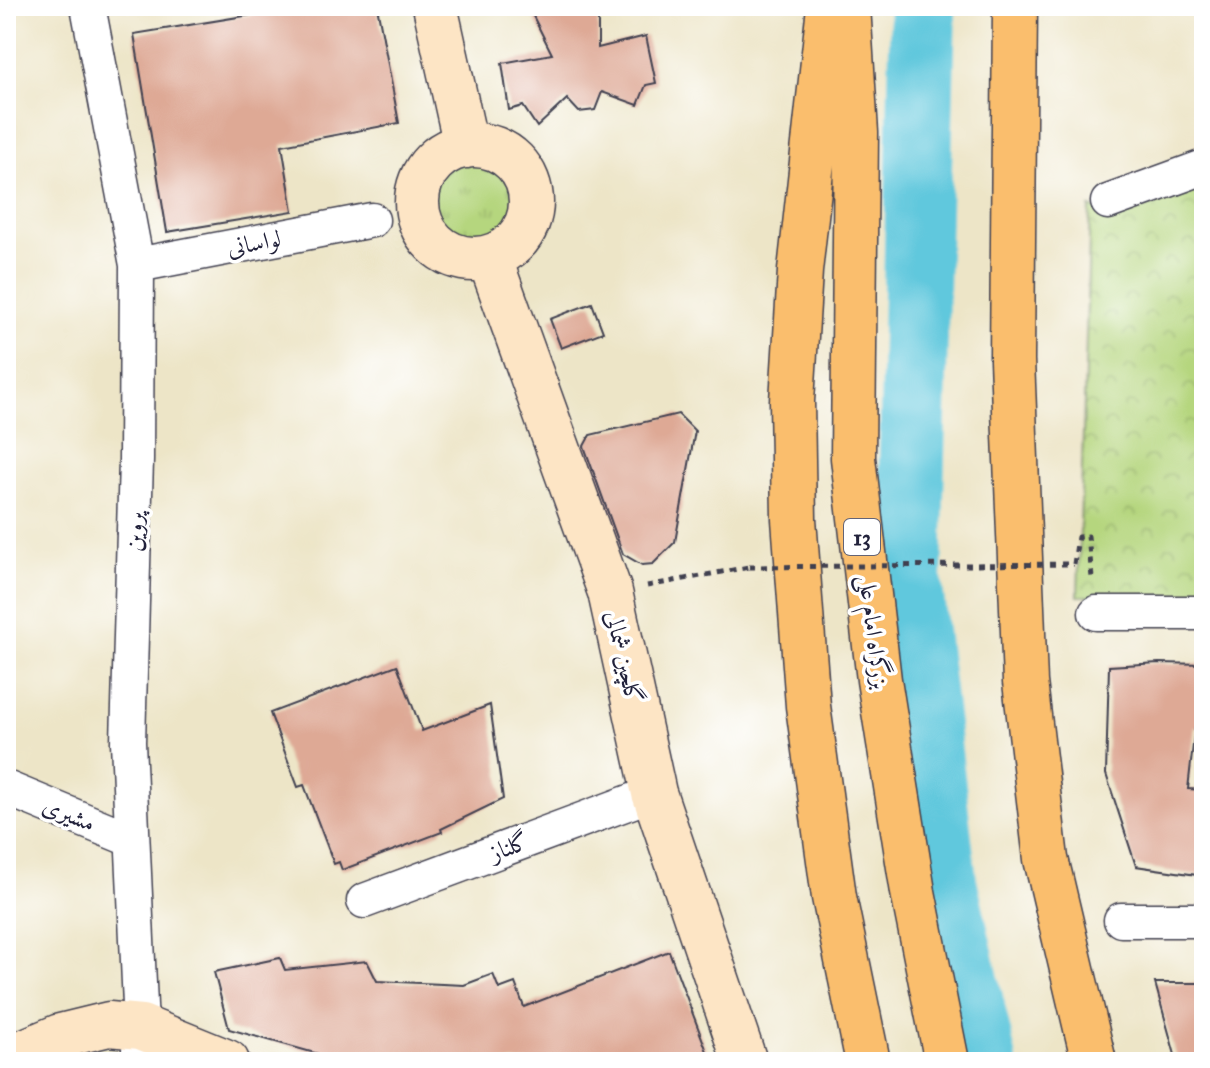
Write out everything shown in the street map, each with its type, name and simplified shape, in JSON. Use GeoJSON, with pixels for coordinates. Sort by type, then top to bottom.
{"type":"FeatureCollection","features":[{"type":"Feature","properties":{"kind":"highway"},"geometry":{"type":"LineString","coordinates":[[829,6],[800,271],[792,401],[794,490],[808,706],[834,897],[868,1062]]}},
{"type":"Feature","properties":{"kind":"highway","name":"بزرگراه امام علی"},"geometry":{"type":"LineString","coordinates":[[848,6],[856,133],[853,458],[879,680],[913,892],[947,1062]]}},
{"type":"Feature","properties":{"kind":"highway"},"geometry":{"type":"LineString","coordinates":[[1015,6],[1012,360],[1025,682],[1046,859],[1094,1062]]}},
{"type":"Feature","properties":{"kind":"main road"},"geometry":{"type":"LineString","coordinates":[[435,6],[466,146]]}},
{"type":"Feature","properties":{"kind":"main road"},"geometry":{"type":"LineString","coordinates":[[466,146],[483,146],[500,151],[514,161],[531,191],[527,225],[505,250],[489,257],[473,259],[443,250],[431,240],[418,211],[421,182],[428,168],[451,149],[466,146]]}},
{"type":"Feature","properties":{"kind":"main road","name":"گلچین شمالی"},"geometry":{"type":"LineString","coordinates":[[489,257],[610,592],[654,793],[745,1062]]}},
{"type":"Feature","properties":{"kind":"main road"},"geometry":{"type":"LineString","coordinates":[[6,1059],[60,1036],[109,1024],[139,1044],[227,1062]]}},
{"type":"Feature","properties":{"kind":"street","name":"پروین"},"geometry":{"type":"LineString","coordinates":[[88,6],[137,265],[136,460],[128,742],[139,1044]]}},
{"type":"Feature","properties":{"kind":"street"},"geometry":{"type":"LineString","coordinates":[[1108,202],[1204,167]]}},
{"type":"Feature","properties":{"kind":"street","name":"لواسانی"},"geometry":{"type":"LineString","coordinates":[[137,265],[372,220]]}},
{"type":"Feature","properties":{"kind":"street"},"geometry":{"type":"LineString","coordinates":[[1096,613],[1204,613]]}},
{"type":"Feature","properties":{"kind":"street","name":"مشیری"},"geometry":{"type":"LineString","coordinates":[[6,788],[132,840]]}},
{"type":"Feature","properties":{"kind":"street","name":"گلناز"},"geometry":{"type":"LineString","coordinates":[[364,901],[654,793]]}},
{"type":"Feature","properties":{"kind":"street"},"geometry":{"type":"LineString","coordinates":[[1121,920],[1204,920]]}},
{"type":"Feature","properties":{"kind":"path"},"geometry":{"type":"LineString","coordinates":[[637,588],[749,567],[1074,564],[1078,537],[1088,536],[1089,555]]}},
{"type":"Feature","properties":{"kind":"green space"},"geometry":{"type":"Polygon","coordinates":[[[474,155],[492,159],[507,169],[517,184],[521,202],[517,220],[507,235],[492,245],[474,249],[456,245],[441,235],[431,220],[427,202],[431,184],[441,169],[456,159],[474,155]]]}},
{"type":"Feature","properties":{"kind":"green space"},"geometry":{"type":"Polygon","coordinates":[[[1204,186],[1204,597],[1078,596],[1090,207],[1120,216],[1204,186]]]}},
{"type":"Feature","properties":{"kind":"building"},"geometry":{"type":"Polygon","coordinates":[[[280,6],[377,6],[399,123],[282,145],[293,211],[167,232],[134,34],[281,10],[280,6]]]}},
{"type":"Feature","properties":{"kind":"building"},"geometry":{"type":"Polygon","coordinates":[[[528,6],[598,6],[598,48],[646,36],[656,83],[646,85],[638,105],[602,92],[595,110],[579,112],[567,99],[537,127],[523,106],[509,110],[502,63],[552,54],[528,6]]]}},
{"type":"Feature","properties":{"kind":"building"},"geometry":{"type":"Polygon","coordinates":[[[592,303],[603,332],[561,348],[550,319],[592,303]]]}},
{"type":"Feature","properties":{"kind":"building"},"geometry":{"type":"Polygon","coordinates":[[[678,414],[695,431],[675,542],[653,564],[642,565],[623,554],[584,446],[590,435],[678,414]]]}},
{"type":"Feature","properties":{"kind":"building"},"geometry":{"type":"Polygon","coordinates":[[[1204,664],[1204,730],[1195,727],[1188,789],[1204,790],[1204,876],[1136,866],[1106,774],[1109,666],[1204,664]]]}},
{"type":"Feature","properties":{"kind":"building"},"geometry":{"type":"Polygon","coordinates":[[[397,665],[422,731],[490,705],[503,799],[441,829],[442,832],[342,870],[339,862],[334,864],[304,785],[298,787],[270,713],[397,665]]]}},
{"type":"Feature","properties":{"kind":"building"},"geometry":{"type":"Polygon","coordinates":[[[669,951],[711,1062],[347,1062],[229,1029],[214,972],[280,958],[285,970],[367,961],[377,981],[464,985],[493,974],[499,989],[515,983],[524,1007],[669,951]]]}},
{"type":"Feature","properties":{"kind":"building"},"geometry":{"type":"Polygon","coordinates":[[[1155,983],[1204,983],[1204,1062],[1177,1062],[1155,983]]]}},
{"type":"Feature","properties":{"kind":"waterway"},"geometry":{"type":"LineString","coordinates":[[923,6],[909,579],[944,882],[984,1062]]}}]}
